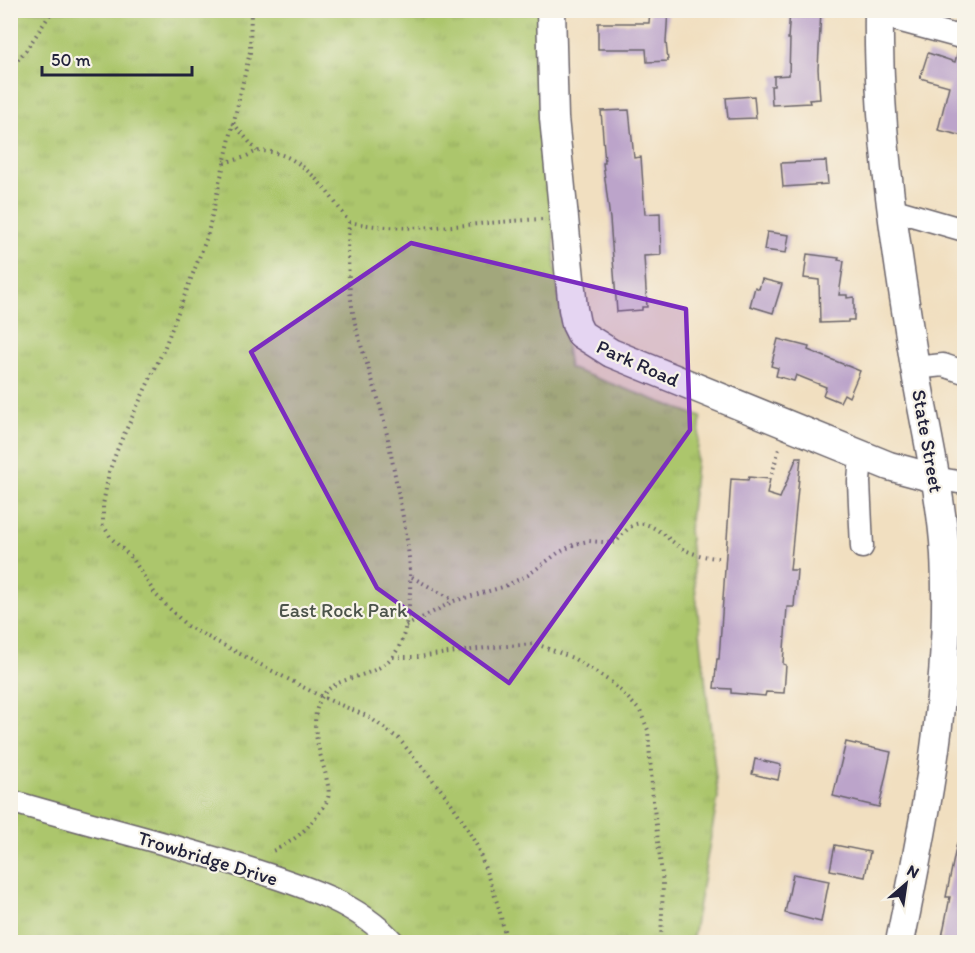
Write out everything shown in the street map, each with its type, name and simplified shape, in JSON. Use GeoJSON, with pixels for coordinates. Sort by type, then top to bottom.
{"type":"FeatureCollection","features":[{"type":"Feature","properties":{"kind":"main road","name":"Park Road"},"geometry":{"type":"LineString","coordinates":[[551,10],[554,118],[576,324],[581,334],[611,353],[644,368],[889,466],[934,478]]}},
{"type":"Feature","properties":{"kind":"main road","name":"State Street"},"geometry":{"type":"LineString","coordinates":[[879,13],[883,117],[891,209],[915,368],[942,518],[955,617],[913,878],[900,942]]}},
{"type":"Feature","properties":{"kind":"street"},"geometry":{"type":"LineString","coordinates":[[879,13],[964,38]]}},
{"type":"Feature","properties":{"kind":"street"},"geometry":{"type":"LineString","coordinates":[[891,209],[964,230]]}},
{"type":"Feature","properties":{"kind":"street"},"geometry":{"type":"LineString","coordinates":[[915,368],[943,365],[964,372]]}},
{"type":"Feature","properties":{"kind":"street"},"geometry":{"type":"LineString","coordinates":[[861,455],[859,482],[862,547]]}},
{"type":"Feature","properties":{"kind":"street"},"geometry":{"type":"LineString","coordinates":[[934,478],[964,483]]}},
{"type":"Feature","properties":{"kind":"street","name":"Trowbridge Drive"},"geometry":{"type":"LineString","coordinates":[[10,801],[189,851],[303,887],[351,909],[393,942]]}},
{"type":"Feature","properties":{"kind":"path"},"geometry":{"type":"LineString","coordinates":[[10,69],[27,50],[53,10]]}},
{"type":"Feature","properties":{"kind":"path"},"geometry":{"type":"LineString","coordinates":[[251,10],[250,52],[214,211],[194,274],[164,349],[119,445],[109,472],[103,525],[111,538],[132,558],[156,595],[187,626],[322,697],[369,717],[399,739],[447,796],[477,846],[498,905],[507,942]]}},
{"type":"Feature","properties":{"kind":"path"},"geometry":{"type":"LineString","coordinates":[[233,123],[257,151]]}},
{"type":"Feature","properties":{"kind":"path"},"geometry":{"type":"LineString","coordinates":[[224,162],[243,158],[257,151],[275,153],[288,158],[307,170],[321,184],[349,222],[347,254],[351,298],[358,333],[391,448],[407,535],[411,577],[406,626],[393,657],[371,673],[335,684],[326,690],[322,697],[316,720],[328,786],[328,798],[307,827],[289,841],[266,853]]}},
{"type":"Feature","properties":{"kind":"path"},"geometry":{"type":"LineString","coordinates":[[349,222],[376,227],[436,227],[565,218]]}},
{"type":"Feature","properties":{"kind":"path"},"geometry":{"type":"LineString","coordinates":[[772,474],[779,448]]}},
{"type":"Feature","properties":{"kind":"path"},"geometry":{"type":"LineString","coordinates":[[406,626],[454,601],[503,587],[528,575],[558,553],[575,544],[588,541],[615,543],[632,525],[643,523],[659,530],[683,550],[698,556],[718,558]]}},
{"type":"Feature","properties":{"kind":"path"},"geometry":{"type":"LineString","coordinates":[[411,577],[454,601]]}},
{"type":"Feature","properties":{"kind":"path"},"geometry":{"type":"LineString","coordinates":[[393,657],[418,657],[536,644],[573,658],[610,682],[626,696],[640,711],[648,730],[653,800],[663,883],[661,942]]}},
{"type":"Feature","properties":{"kind":"highlighted area"},"geometry":{"type":"Polygon","coordinates":[[[411,243],[686,309],[690,430],[509,683],[377,588],[251,352],[411,243]]]}},
{"type":"Feature","properties":{"kind":"green space","name":"East Rock Park"},"geometry":{"type":"Polygon","coordinates":[[[10,11],[546,11],[555,266],[569,368],[701,417],[689,530],[718,797],[692,942],[11,942],[10,11]]]}},
{"type":"Feature","properties":{"kind":"building"},"geometry":{"type":"Polygon","coordinates":[[[650,10],[668,10],[666,42],[668,61],[647,62],[646,49],[598,49],[598,23],[649,23],[650,10]]]}},
{"type":"Feature","properties":{"kind":"building"},"geometry":{"type":"Polygon","coordinates":[[[790,10],[821,10],[818,69],[820,99],[809,100],[810,103],[772,105],[771,86],[774,86],[774,76],[789,75],[790,10]]]}},
{"type":"Feature","properties":{"kind":"building"},"geometry":{"type":"Polygon","coordinates":[[[958,50],[964,51],[964,136],[938,130],[949,86],[920,78],[928,53],[955,62],[958,50]]]}},
{"type":"Feature","properties":{"kind":"building"},"geometry":{"type":"Polygon","coordinates":[[[754,96],[756,118],[728,119],[726,98],[754,96]]]}},
{"type":"Feature","properties":{"kind":"building"},"geometry":{"type":"Polygon","coordinates":[[[629,110],[634,158],[641,157],[645,214],[660,213],[661,255],[644,256],[647,307],[642,307],[642,310],[617,312],[603,163],[605,163],[601,111],[629,110]]]}},
{"type":"Feature","properties":{"kind":"building"},"geometry":{"type":"Polygon","coordinates":[[[826,161],[828,184],[783,187],[781,163],[826,161]]]}},
{"type":"Feature","properties":{"kind":"building"},"geometry":{"type":"Polygon","coordinates":[[[767,232],[789,235],[786,253],[764,250],[767,232]]]}},
{"type":"Feature","properties":{"kind":"building"},"geometry":{"type":"Polygon","coordinates":[[[807,254],[839,258],[838,260],[844,261],[839,295],[847,295],[847,298],[854,297],[854,320],[820,323],[819,280],[804,278],[807,254]]]}},
{"type":"Feature","properties":{"kind":"building"},"geometry":{"type":"Polygon","coordinates":[[[762,279],[782,284],[773,313],[750,306],[755,287],[759,289],[762,279]]]}},
{"type":"Feature","properties":{"kind":"building"},"geometry":{"type":"Polygon","coordinates":[[[778,339],[809,347],[808,350],[860,371],[849,397],[844,394],[840,402],[823,395],[826,387],[796,375],[794,381],[776,376],[778,368],[771,366],[778,339]]]}},
{"type":"Feature","properties":{"kind":"building"},"geometry":{"type":"Polygon","coordinates":[[[797,457],[801,457],[790,570],[797,570],[794,607],[787,607],[783,664],[786,665],[784,693],[766,692],[765,696],[731,693],[731,689],[714,688],[717,659],[719,659],[731,479],[748,480],[749,477],[770,479],[767,494],[780,498],[797,457]]]}},
{"type":"Feature","properties":{"kind":"building"},"geometry":{"type":"Polygon","coordinates":[[[846,742],[891,752],[879,807],[833,796],[846,742]]]}},
{"type":"Feature","properties":{"kind":"building"},"geometry":{"type":"Polygon","coordinates":[[[755,759],[781,765],[778,780],[752,774],[755,759]]]}},
{"type":"Feature","properties":{"kind":"building"},"geometry":{"type":"Polygon","coordinates":[[[957,843],[964,844],[964,942],[941,942],[950,897],[946,897],[957,843]]]}},
{"type":"Feature","properties":{"kind":"building"},"geometry":{"type":"Polygon","coordinates":[[[835,845],[870,852],[865,877],[830,870],[835,845]]]}},
{"type":"Feature","properties":{"kind":"building"},"geometry":{"type":"Polygon","coordinates":[[[793,874],[829,881],[821,922],[785,913],[793,874]]]}}]}
